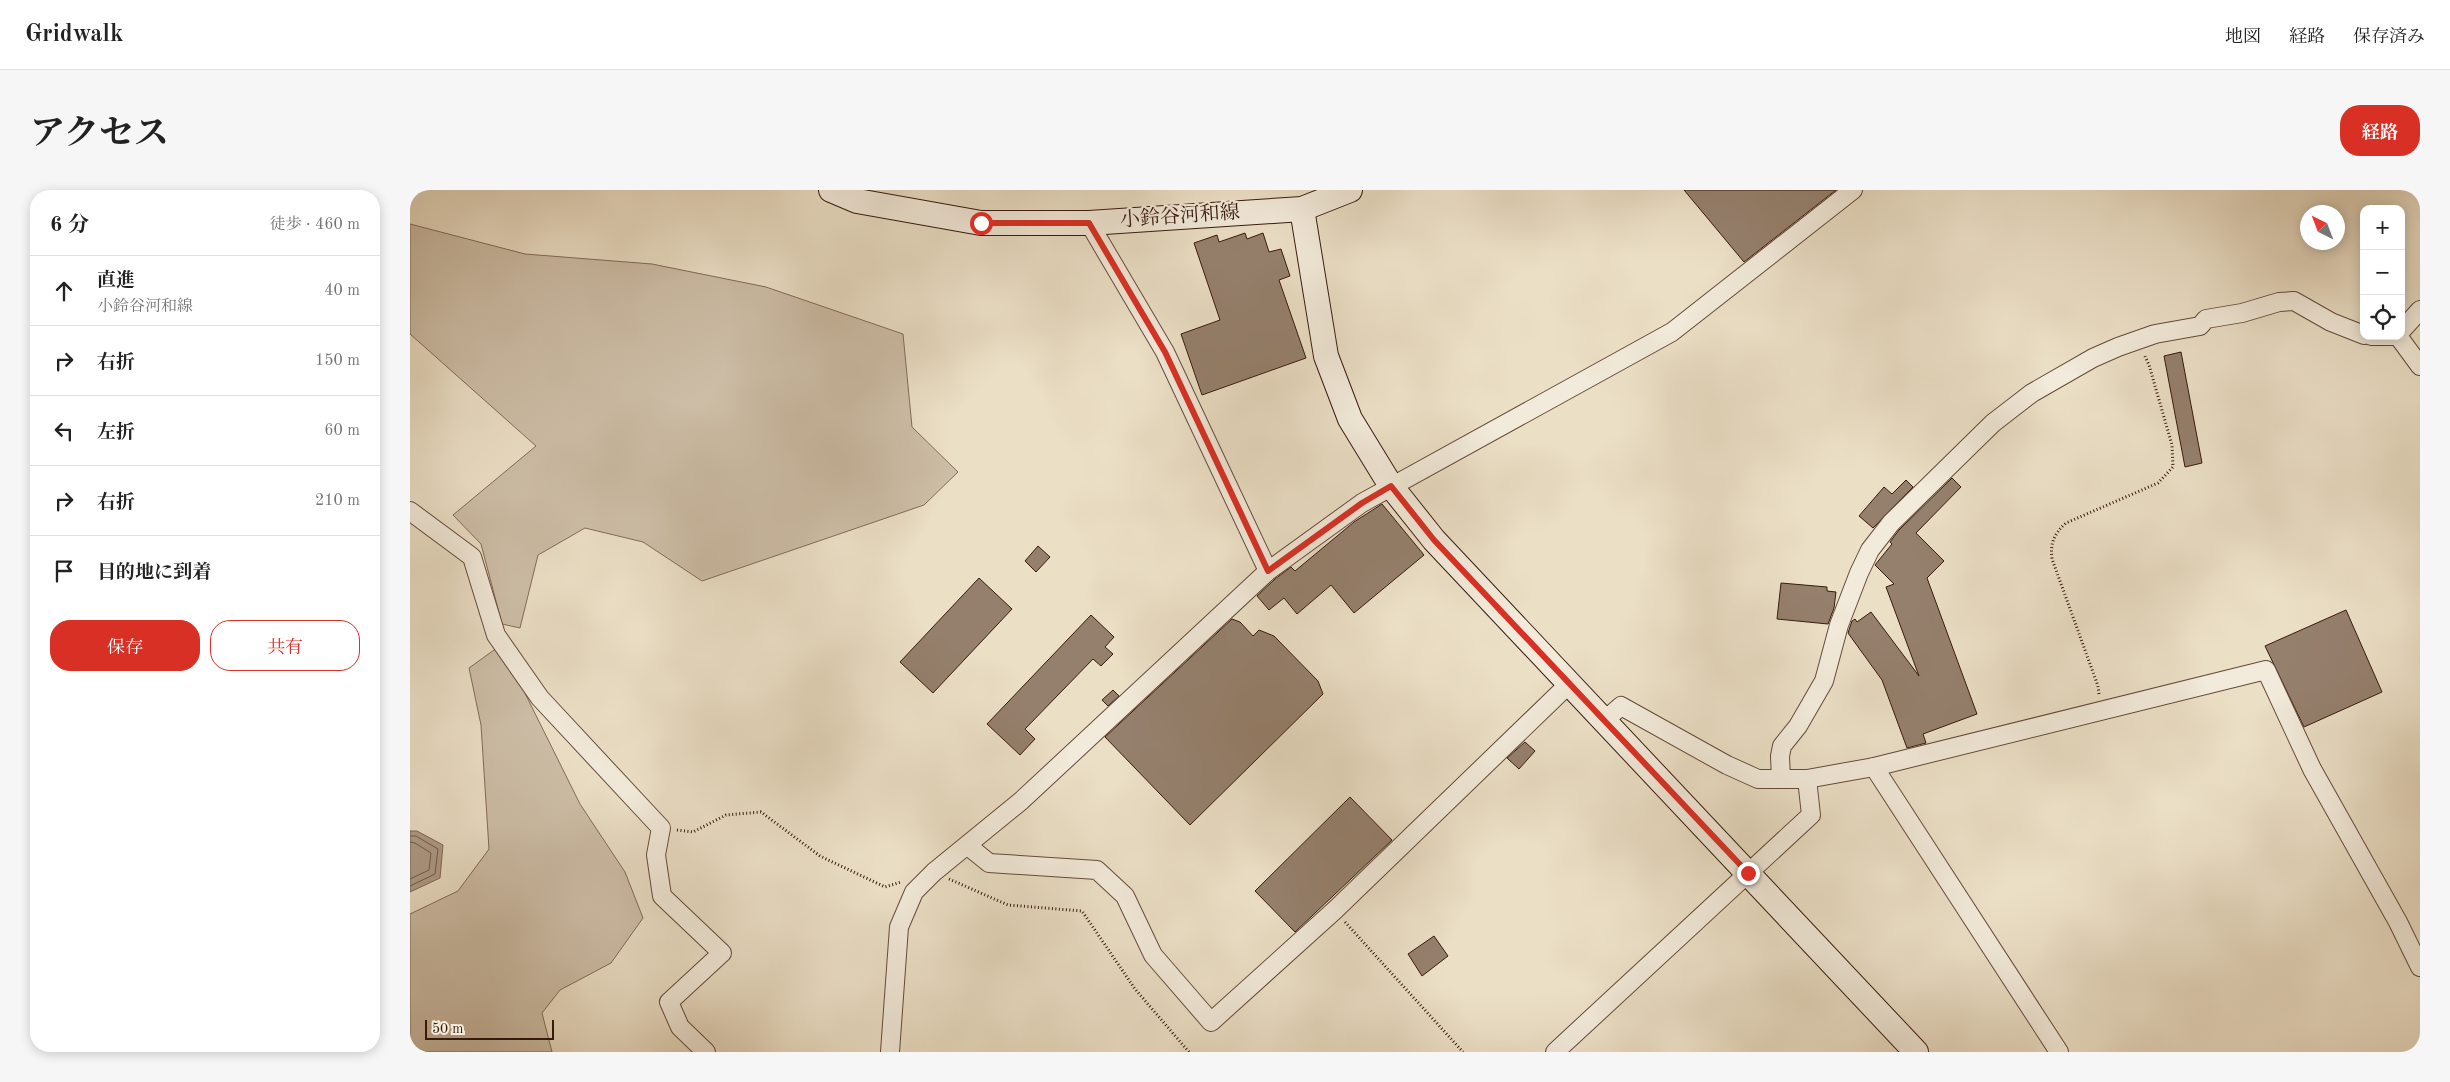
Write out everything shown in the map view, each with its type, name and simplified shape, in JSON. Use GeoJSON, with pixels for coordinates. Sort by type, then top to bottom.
{"type":"FeatureCollection","features":[{"type":"Feature","properties":{"kind":"street","name":"小鈴谷河和線"},"geometry":{"type":"LineString","coordinates":[[832,190],[857,201],[981,223],[1089,223],[1302,209],[1350,190]]}},
{"type":"Feature","properties":{"kind":"street"},"geometry":{"type":"LineString","coordinates":[[890,1052],[899,927],[914,892],[934,872],[1021,801],[1268,571],[1362,503],[1672,332],[1852,190]]}},
{"type":"Feature","properties":{"kind":"street"},"geometry":{"type":"LineString","coordinates":[[1302,209],[1326,356],[1350,418],[1391,486],[1434,540],[1570,682],[1916,1052]]}},
{"type":"Feature","properties":{"kind":"street"},"geometry":{"type":"LineString","coordinates":[[1089,223],[1165,352],[1268,571]]}},
{"type":"Feature","properties":{"kind":"street"},"geometry":{"type":"LineString","coordinates":[[1781,779],[1780,756],[1782,746],[1798,726],[1824,681],[1843,611],[1870,550],[1877,539],[1945,469],[2014,405],[2093,358],[2137,340],[2155,334],[2200,326],[2206,319],[2242,313],[2279,302],[2294,301],[2331,322],[2360,333]]}},
{"type":"Feature","properties":{"kind":"street"},"geometry":{"type":"LineString","coordinates":[[2405,327],[2420,310]]}},
{"type":"Feature","properties":{"kind":"street"},"geometry":{"type":"LineString","coordinates":[[2400,340],[2420,366]]}},
{"type":"Feature","properties":{"kind":"street"},"geometry":{"type":"LineString","coordinates":[[410,511],[472,557],[496,635],[534,690],[661,828],[656,855],[662,896],[722,953],[669,1002],[680,1027],[706,1052]]}},
{"type":"Feature","properties":{"kind":"street"},"geometry":{"type":"LineString","coordinates":[[1605,720],[1621,706],[1727,765],[1758,779],[1807,779],[1874,767],[2266,670],[2312,769],[2398,922],[2420,967]]}},
{"type":"Feature","properties":{"kind":"street"},"geometry":{"type":"LineString","coordinates":[[968,846],[989,863],[1097,870],[1125,896],[1153,955],[1211,1022],[1335,910],[1570,682]]}},
{"type":"Feature","properties":{"kind":"street"},"geometry":{"type":"LineString","coordinates":[[1874,767],[2059,1052]]}},
{"type":"Feature","properties":{"kind":"street"},"geometry":{"type":"LineString","coordinates":[[1556,1052],[1811,815],[1807,779]]}},
{"type":"Feature","properties":{"kind":"path"},"geometry":{"type":"LineString","coordinates":[[2098,712],[2098,686],[2052,559],[2051,548],[2055,535],[2066,523],[2158,482],[2172,467],[2172,445],[2149,365],[2137,340]]}},
{"type":"Feature","properties":{"kind":"path"},"geometry":{"type":"LineString","coordinates":[[661,828],[693,832],[726,815],[762,812],[820,856],[885,887],[934,872],[1008,905],[1082,911],[1134,988],[1189,1052]]}},
{"type":"Feature","properties":{"kind":"path"},"geometry":{"type":"LineString","coordinates":[[1335,910],[1464,1052]]}},
{"type":"Feature","properties":{"kind":"shaded area"},"geometry":{"type":"Polygon","coordinates":[[[410,224],[525,254],[652,264],[766,287],[903,334],[912,427],[958,472],[924,505],[702,581],[643,542],[585,528],[538,555],[520,628],[502,624],[481,544],[453,515],[536,446],[410,334],[410,224]]]}},
{"type":"Feature","properties":{"kind":"shaded area"},"geometry":{"type":"Polygon","coordinates":[[[501,645],[580,804],[625,872],[643,918],[611,963],[560,990],[542,1013],[552,1052],[410,1052],[410,914],[458,891],[489,849],[481,725],[469,668],[501,645]]]}},
{"type":"Feature","properties":{"kind":"water"},"geometry":{"type":"Polygon","coordinates":[[[410,831],[417,831],[443,845],[440,878],[410,892],[410,831]]]}},
{"type":"Feature","properties":{"kind":"building"},"geometry":{"type":"Polygon","coordinates":[[[1684,190],[1836,190],[1744,262],[1684,190]]]}},
{"type":"Feature","properties":{"kind":"building"},"geometry":{"type":"Polygon","coordinates":[[[1245,233],[1247,239],[1263,233],[1269,252],[1281,249],[1290,276],[1279,280],[1306,358],[1202,395],[1181,334],[1220,320],[1194,243],[1217,235],[1219,242],[1245,233]]]}},
{"type":"Feature","properties":{"kind":"building"},"geometry":{"type":"Polygon","coordinates":[[[2181,352],[2202,463],[2185,467],[2164,356],[2181,352]]]}},
{"type":"Feature","properties":{"kind":"building"},"geometry":{"type":"Polygon","coordinates":[[[1952,478],[1961,487],[1916,533],[1944,561],[1927,578],[1977,714],[1923,734],[1926,743],[1907,748],[1882,680],[1848,633],[1852,621],[1855,619],[1857,622],[1871,612],[1919,676],[1886,587],[1894,584],[1875,565],[1892,544],[1890,542],[1899,530],[1952,478]]]}},
{"type":"Feature","properties":{"kind":"building"},"geometry":{"type":"Polygon","coordinates":[[[1906,480],[1913,487],[1873,528],[1859,516],[1884,487],[1892,494],[1906,480]]]}},
{"type":"Feature","properties":{"kind":"building"},"geometry":{"type":"Polygon","coordinates":[[[1382,504],[1424,555],[1354,613],[1331,585],[1297,614],[1284,598],[1269,610],[1257,596],[1291,567],[1295,571],[1354,522],[1382,504]]]}},
{"type":"Feature","properties":{"kind":"building"},"geometry":{"type":"Polygon","coordinates":[[[1038,546],[1050,557],[1036,572],[1025,561],[1038,546]]]}},
{"type":"Feature","properties":{"kind":"building"},"geometry":{"type":"Polygon","coordinates":[[[979,578],[1012,609],[933,693],[900,662],[979,578]]]}},
{"type":"Feature","properties":{"kind":"building"},"geometry":{"type":"Polygon","coordinates":[[[1781,583],[1827,587],[1827,591],[1836,592],[1834,608],[1828,624],[1777,619],[1781,583]]]}},
{"type":"Feature","properties":{"kind":"building"},"geometry":{"type":"Polygon","coordinates":[[[2346,610],[2382,692],[2304,727],[2265,646],[2346,610]]]}},
{"type":"Feature","properties":{"kind":"building"},"geometry":{"type":"Polygon","coordinates":[[[1091,615],[1114,637],[1105,647],[1113,654],[1101,666],[1093,659],[1025,729],[1035,739],[1020,755],[987,724],[1091,615]]]}},
{"type":"Feature","properties":{"kind":"building"},"geometry":{"type":"Polygon","coordinates":[[[1232,619],[1240,622],[1253,636],[1259,630],[1274,636],[1318,681],[1323,694],[1190,825],[1105,737],[1232,619]]]}},
{"type":"Feature","properties":{"kind":"building"},"geometry":{"type":"Polygon","coordinates":[[[1113,690],[1119,696],[1108,706],[1102,700],[1113,690]]]}},
{"type":"Feature","properties":{"kind":"building"},"geometry":{"type":"Polygon","coordinates":[[[1525,742],[1535,751],[1519,769],[1507,758],[1525,742]]]}},
{"type":"Feature","properties":{"kind":"building"},"geometry":{"type":"Polygon","coordinates":[[[1350,797],[1392,840],[1295,932],[1255,891],[1350,797]]]}},
{"type":"Feature","properties":{"kind":"building"},"geometry":{"type":"Polygon","coordinates":[[[1434,936],[1448,956],[1422,976],[1408,954],[1434,936]]]}},
{"type":"Feature","properties":{"kind":"route"},"geometry":{"type":"LineString","coordinates":[[981,223],[1089,223],[1165,352],[1268,571],[1362,503],[1391,486],[1434,540],[1570,682],[1748,873]]}}]}
